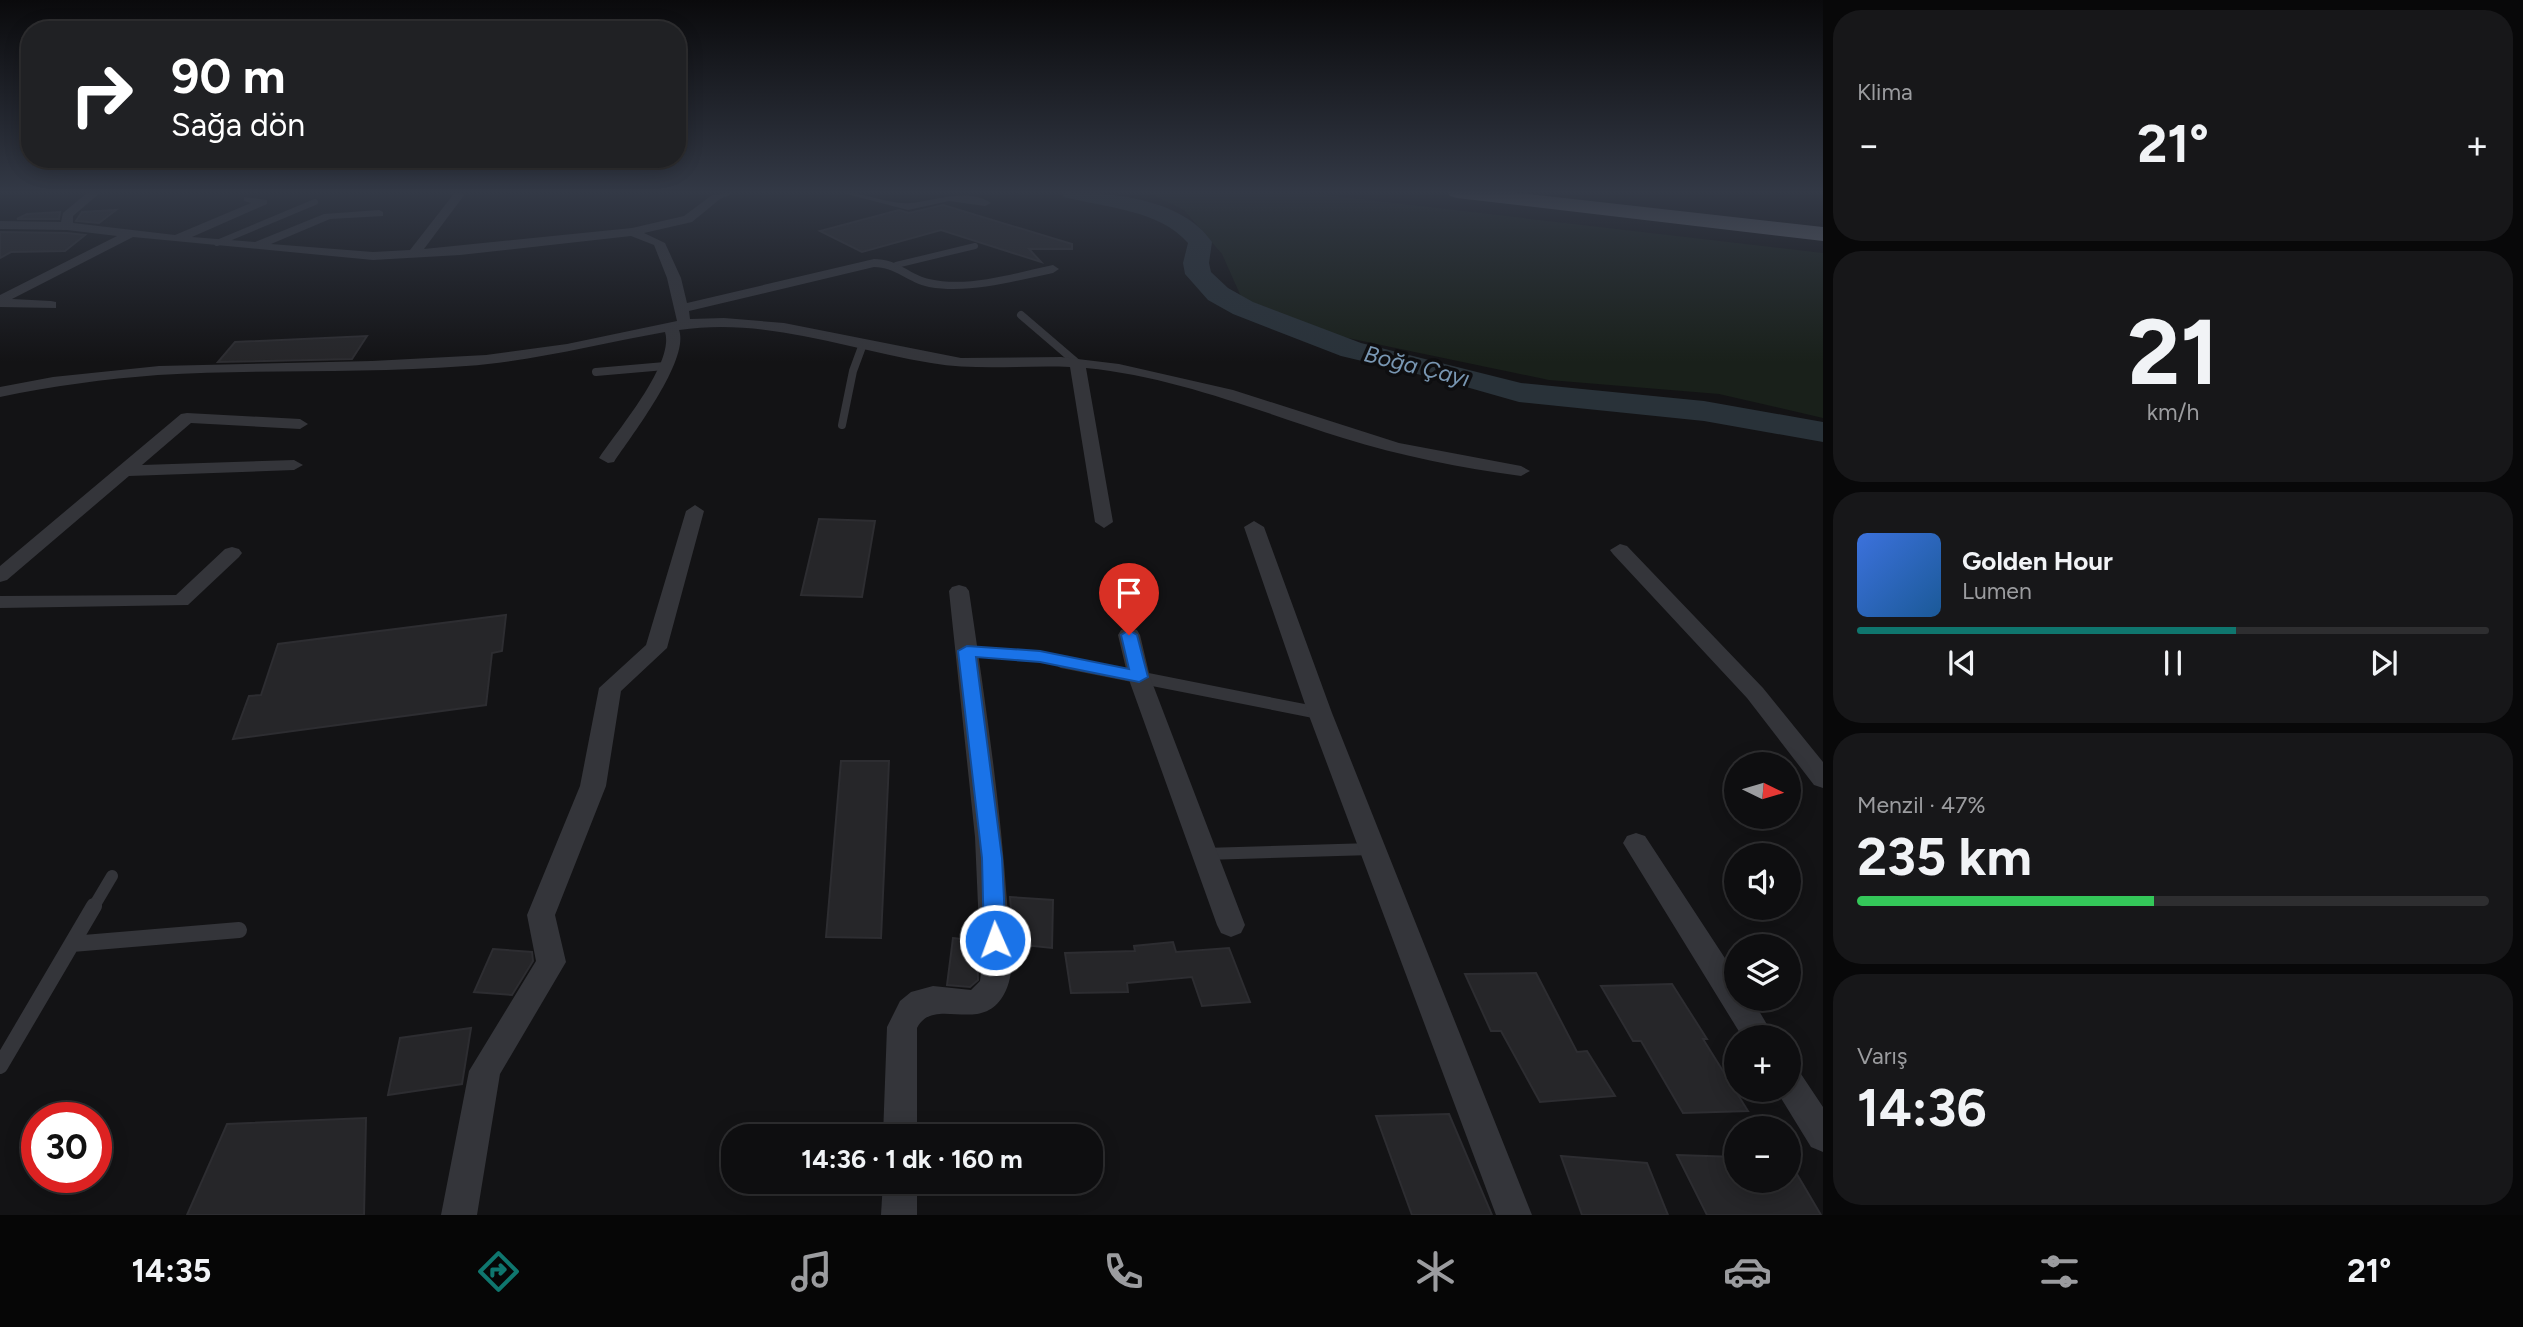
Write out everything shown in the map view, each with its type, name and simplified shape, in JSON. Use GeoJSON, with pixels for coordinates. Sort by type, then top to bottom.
{"type":"FeatureCollection","features":[{"type":"Feature","properties":{"kind":"street"},"geometry":{"type":"LineString","coordinates":[[0,302],[101,249]]}},
{"type":"Feature","properties":{"kind":"street"},"geometry":{"type":"LineString","coordinates":[[287,249],[373,256],[476,249]]}},
{"type":"Feature","properties":{"kind":"street"},"geometry":{"type":"LineString","coordinates":[[414,254],[418,249]]}},
{"type":"Feature","properties":{"kind":"street"},"geometry":{"type":"LineString","coordinates":[[608,458],[674,347],[679,319],[674,278],[661,249]]}},
{"type":"Feature","properties":{"kind":"street"},"geometry":{"type":"LineString","coordinates":[[0,392],[98,375],[467,362],[582,346],[874,263],[896,265],[915,279],[938,284],[1053,270]]}},
{"type":"Feature","properties":{"kind":"street"},"geometry":{"type":"LineString","coordinates":[[0,302],[51,305]]}},
{"type":"Feature","properties":{"kind":"street"},"geometry":{"type":"LineString","coordinates":[[679,319],[726,321],[810,332],[915,356],[963,363],[1006,366],[1077,363],[1179,380],[1282,410],[1374,442],[1466,464],[1521,471]]}},
{"type":"Feature","properties":{"kind":"street"},"geometry":{"type":"LineString","coordinates":[[1077,363],[1104,522]]}},
{"type":"Feature","properties":{"kind":"street"},"geometry":{"type":"LineString","coordinates":[[0,576],[187,418],[300,424]]}},
{"type":"Feature","properties":{"kind":"street"},"geometry":{"type":"LineString","coordinates":[[124,471],[294,465]]}},
{"type":"Feature","properties":{"kind":"street"},"geometry":{"type":"LineString","coordinates":[[459,1215],[485,1071],[551,962],[541,915],[593,786],[610,688],[656,648],[695,511]]}},
{"type":"Feature","properties":{"kind":"street"},"geometry":{"type":"LineString","coordinates":[[1254,527],[1320,713],[1514,1215]]}},
{"type":"Feature","properties":{"kind":"street"},"geometry":{"type":"LineString","coordinates":[[1619,550],[1755,693],[1823,779]]}},
{"type":"Feature","properties":{"kind":"street"},"geometry":{"type":"LineString","coordinates":[[0,602],[181,601],[232,553]]}},
{"type":"Feature","properties":{"kind":"street"},"geometry":{"type":"LineString","coordinates":[[900,1124],[902,1027],[907,1010],[921,1000],[939,999],[964,1004],[982,1000],[993,987],[996,959],[992,858],[959,591]]}},
{"type":"Feature","properties":{"kind":"street"},"geometry":{"type":"LineString","coordinates":[[1129,635],[1139,677],[1231,925]]}},
{"type":"Feature","properties":{"kind":"street"},"geometry":{"type":"LineString","coordinates":[[1636,843],[1752,1025]]}},
{"type":"Feature","properties":{"kind":"street"},"geometry":{"type":"LineString","coordinates":[[1801,1102],[1823,1136]]}},
{"type":"Feature","properties":{"kind":"street"},"geometry":{"type":"LineString","coordinates":[[900,1194],[900,1215]]}},
{"type":"Feature","properties":{"kind":"lane"},"geometry":{"type":"LineString","coordinates":[[896,265],[964,249]]}},
{"type":"Feature","properties":{"kind":"lane"},"geometry":{"type":"LineString","coordinates":[[1021,315],[1077,363]]}},
{"type":"Feature","properties":{"kind":"lane"},"geometry":{"type":"LineString","coordinates":[[842,425],[853,372],[863,344]]}},
{"type":"Feature","properties":{"kind":"lane"},"geometry":{"type":"LineString","coordinates":[[596,372],[665,366]]}},
{"type":"Feature","properties":{"kind":"lane"},"geometry":{"type":"LineString","coordinates":[[967,651],[1040,657],[1320,713]]}},
{"type":"Feature","properties":{"kind":"lane"},"geometry":{"type":"LineString","coordinates":[[1204,854],[1372,849]]}},
{"type":"Feature","properties":{"kind":"lane"},"geometry":{"type":"LineString","coordinates":[[0,1066],[112,876]]}},
{"type":"Feature","properties":{"kind":"lane"},"geometry":{"type":"LineString","coordinates":[[72,944],[239,930]]}},
{"type":"Feature","properties":{"kind":"shaded area"},"geometry":{"type":"Polygon","coordinates":[[[1217,249],[1786,249],[1823,253],[1823,418],[1719,394],[1549,380],[1343,337],[1247,310],[1217,249]]]}},
{"type":"Feature","properties":{"kind":"building"},"geometry":{"type":"Polygon","coordinates":[[[0,249],[68,249],[65,251],[11,252],[0,258],[0,249]]]}},
{"type":"Feature","properties":{"kind":"building"},"geometry":{"type":"Polygon","coordinates":[[[999,249],[1072,249],[1029,249],[1041,262],[999,249]]]}},
{"type":"Feature","properties":{"kind":"building"},"geometry":{"type":"Polygon","coordinates":[[[367,336],[352,359],[218,362],[235,342],[367,336]]]}},
{"type":"Feature","properties":{"kind":"building"},"geometry":{"type":"Polygon","coordinates":[[[819,519],[875,521],[862,597],[801,595],[819,519]]]}},
{"type":"Feature","properties":{"kind":"building"},"geometry":{"type":"Polygon","coordinates":[[[506,615],[502,651],[492,653],[486,705],[233,739],[249,696],[261,695],[278,644],[506,615]]]}},
{"type":"Feature","properties":{"kind":"building"},"geometry":{"type":"Polygon","coordinates":[[[841,761],[889,761],[881,938],[826,937],[841,761]]]}},
{"type":"Feature","properties":{"kind":"building"},"geometry":{"type":"Polygon","coordinates":[[[1010,897],[1053,900],[1052,948],[1014,944],[1010,897]]]}},
{"type":"Feature","properties":{"kind":"building"},"geometry":{"type":"Polygon","coordinates":[[[953,938],[977,941],[978,980],[970,987],[947,985],[953,938]]]}},
{"type":"Feature","properties":{"kind":"building"},"geometry":{"type":"Polygon","coordinates":[[[1173,942],[1176,952],[1229,948],[1250,1002],[1202,1006],[1192,977],[1127,983],[1128,992],[1071,993],[1065,953],[1135,951],[1134,946],[1173,942]]]}},
{"type":"Feature","properties":{"kind":"building"},"geometry":{"type":"Polygon","coordinates":[[[493,949],[532,952],[533,961],[512,995],[474,992],[493,949]]]}},
{"type":"Feature","properties":{"kind":"building"},"geometry":{"type":"Polygon","coordinates":[[[1536,973],[1577,1052],[1587,1051],[1615,1096],[1540,1102],[1501,1031],[1491,1031],[1465,974],[1536,973]]]}},
{"type":"Feature","properties":{"kind":"building"},"geometry":{"type":"Polygon","coordinates":[[[1672,984],[1707,1039],[1703,1039],[1724,1073],[1724,1102],[1742,1102],[1748,1111],[1683,1113],[1641,1041],[1633,1041],[1601,986],[1672,984]]]}},
{"type":"Feature","properties":{"kind":"building"},"geometry":{"type":"Polygon","coordinates":[[[471,1028],[462,1084],[388,1095],[400,1038],[471,1028]]]}},
{"type":"Feature","properties":{"kind":"building"},"geometry":{"type":"Polygon","coordinates":[[[1449,1114],[1492,1215],[1412,1215],[1376,1116],[1449,1114]]]}},
{"type":"Feature","properties":{"kind":"building"},"geometry":{"type":"Polygon","coordinates":[[[366,1118],[364,1215],[187,1215],[227,1124],[366,1118]]]}},
{"type":"Feature","properties":{"kind":"building"},"geometry":{"type":"Polygon","coordinates":[[[1677,1155],[1724,1157],[1724,1193],[1801,1193],[1801,1181],[1821,1215],[1707,1215],[1677,1155]]]}},
{"type":"Feature","properties":{"kind":"building"},"geometry":{"type":"Polygon","coordinates":[[[1561,1156],[1647,1163],[1668,1215],[1582,1215],[1561,1156]]]}},
{"type":"Feature","properties":{"kind":"waterway","name":"Boğa Çayı"},"geometry":{"type":"LineString","coordinates":[[1200,249],[1196,263],[1198,274],[1218,294],[1243,308],[1352,350],[1445,371],[1519,392],[1704,411],[1823,432]]}},
{"type":"Feature","properties":{"kind":"route"},"geometry":{"type":"LineString","coordinates":[[995,940],[992,858],[967,651],[1040,657],[1139,677],[1129,635]]}}]}
